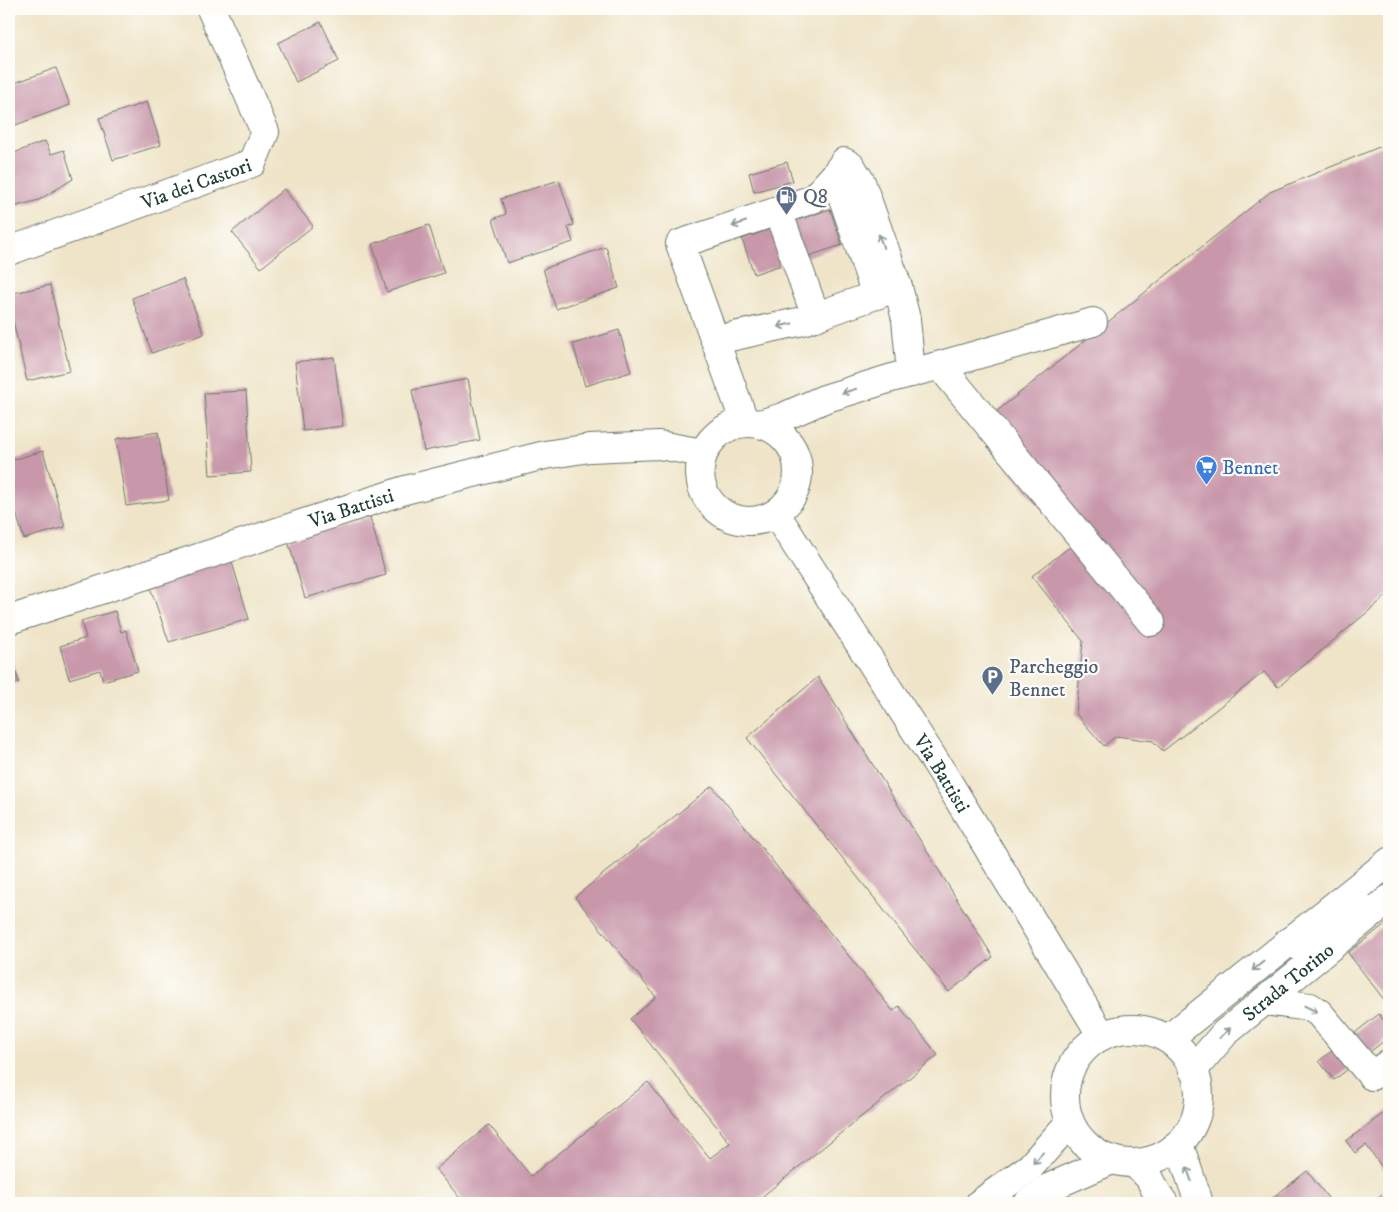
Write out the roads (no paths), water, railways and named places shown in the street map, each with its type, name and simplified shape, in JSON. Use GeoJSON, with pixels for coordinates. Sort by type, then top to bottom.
{"type":"FeatureCollection","features":[{"type":"Feature","properties":{"kind":"street","name":"Via dei Castori"},"geometry":{"type":"LineString","coordinates":[[9,250],[252,163],[265,132],[211,9]]}},
{"type":"Feature","properties":{"kind":"street"},"geometry":{"type":"LineString","coordinates":[[752,423],[716,340],[680,244],[813,199],[844,162],[851,166],[860,182],[887,291],[906,319],[914,372]]}},
{"type":"Feature","properties":{"kind":"street"},"geometry":{"type":"LineString","coordinates":[[778,210],[816,316]]}},
{"type":"Feature","properties":{"kind":"street"},"geometry":{"type":"LineString","coordinates":[[716,340],[803,321],[887,291]]}},
{"type":"Feature","properties":{"kind":"street"},"geometry":{"type":"LineString","coordinates":[[752,423],[772,428],[783,436],[792,447],[798,470],[795,490],[784,507],[776,514],[750,521],[736,520],[723,514],[713,505],[705,494],[701,480],[700,467],[704,453],[710,442],[720,432],[732,426],[783,417],[824,399],[1093,322]]}},
{"type":"Feature","properties":{"kind":"street"},"geometry":{"type":"LineString","coordinates":[[914,372],[942,369],[947,374],[1151,622]]}},
{"type":"Feature","properties":{"kind":"street","name":"Via Battisti"},"geometry":{"type":"LineString","coordinates":[[9,620],[405,490],[545,455],[590,448],[659,445],[704,453]]}},
{"type":"Feature","properties":{"kind":"street","name":"Via Battisti"},"geometry":{"type":"LineString","coordinates":[[776,514],[942,772],[1102,1036]]}},
{"type":"Feature","properties":{"kind":"street"},"geometry":{"type":"LineString","coordinates":[[1168,1039],[1389,862]]}},
{"type":"Feature","properties":{"kind":"street"},"geometry":{"type":"LineString","coordinates":[[1288,942],[1301,947],[1311,943],[1377,894],[1389,893]]}},
{"type":"Feature","properties":{"kind":"street","name":"Strada Torino"},"geometry":{"type":"LineString","coordinates":[[1193,1070],[1225,1033],[1389,899]]}},
{"type":"Feature","properties":{"kind":"street"},"geometry":{"type":"LineString","coordinates":[[1264,1001],[1310,1007],[1319,1013],[1372,1076],[1389,1063]]}},
{"type":"Feature","properties":{"kind":"street"},"geometry":{"type":"LineString","coordinates":[[1028,1203],[1048,1188],[1123,1162],[1150,1161],[1164,1155],[1178,1145],[1188,1133],[1195,1118],[1199,1102],[1198,1086],[1193,1070],[1183,1052],[1168,1039],[1147,1030],[1124,1029],[1102,1036],[1086,1047],[1074,1063],[1066,1082],[1065,1102],[1070,1122],[1080,1138],[1094,1151],[1123,1162],[1149,1177],[1154,1200]]}},
{"type":"Feature","properties":{"kind":"street"},"geometry":{"type":"LineString","coordinates":[[980,1203],[1030,1167],[1070,1122]]}},
{"type":"Feature","properties":{"kind":"street"},"geometry":{"type":"LineString","coordinates":[[1178,1145],[1199,1203]]}},
{"type":"Feature","properties":{"kind":"place","name":"Q8"},"geometry":{"type":"Point","coordinates":[787,215]}},
{"type":"Feature","properties":{"kind":"place","name":"Bennet"},"geometry":{"type":"Point","coordinates":[1206,486]}},
{"type":"Feature","properties":{"kind":"place","name":"Parcheggio Bennet"},"geometry":{"type":"Point","coordinates":[993,696]}}]}
